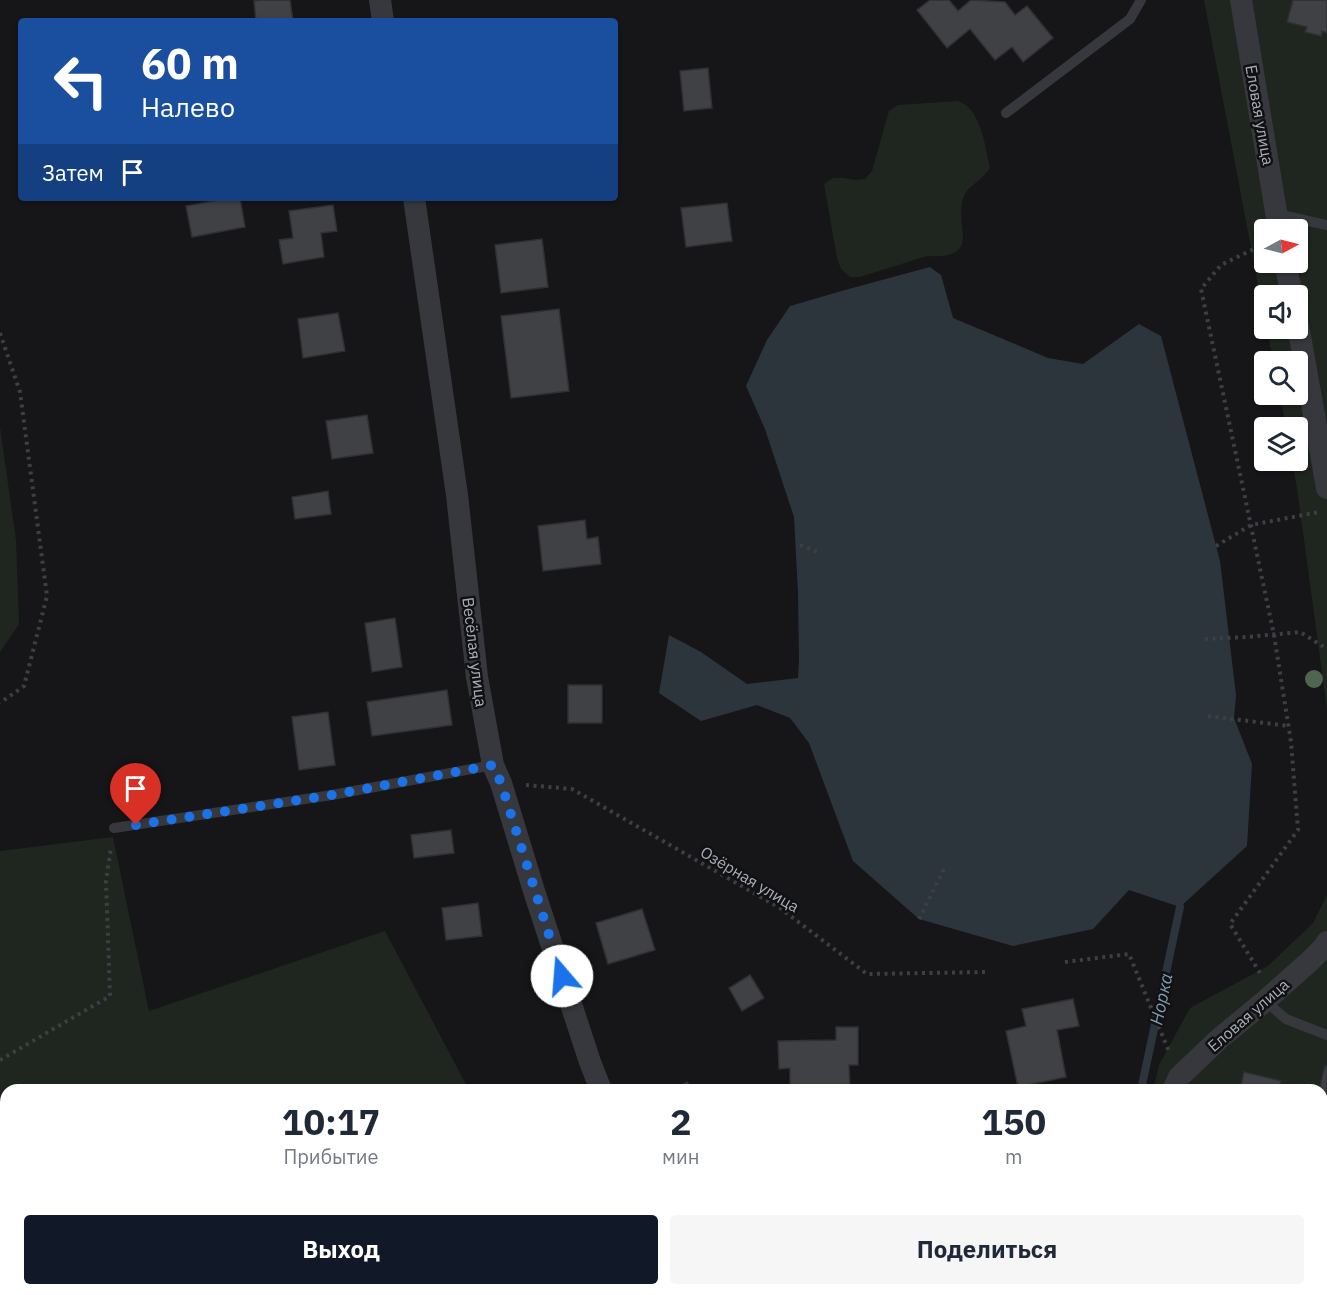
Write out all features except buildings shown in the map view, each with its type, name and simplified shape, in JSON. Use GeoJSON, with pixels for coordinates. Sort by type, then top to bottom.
{"type":"FeatureCollection","features":[{"type":"Feature","properties":{"kind":"street"},"geometry":{"type":"LineString","coordinates":[[380,0],[383,18]]}},
{"type":"Feature","properties":{"kind":"street","name":"Еловая улица"},"geometry":{"type":"LineString","coordinates":[[1241,0],[1278,219]]}},
{"type":"Feature","properties":{"kind":"street","name":"Весёлая улица"},"geometry":{"type":"LineString","coordinates":[[414,201],[457,495],[477,677],[497,774],[537,902],[599,1084]]}},
{"type":"Feature","properties":{"kind":"street"},"geometry":{"type":"LineString","coordinates":[[1300,339],[1327,488]]}},
{"type":"Feature","properties":{"kind":"street","name":"Еловая улица"},"geometry":{"type":"LineString","coordinates":[[1176,1084],[1219,1039],[1269,998],[1327,942]]}},
{"type":"Feature","properties":{"kind":"lane"},"geometry":{"type":"LineString","coordinates":[[1006,113],[1130,19],[1141,0]]}},
{"type":"Feature","properties":{"kind":"lane"},"geometry":{"type":"LineString","coordinates":[[1308,224],[1327,225]]}},
{"type":"Feature","properties":{"kind":"lane"},"geometry":{"type":"LineString","coordinates":[[114,828],[332,795],[497,774]]}},
{"type":"Feature","properties":{"kind":"lane"},"geometry":{"type":"LineString","coordinates":[[1269,998],[1286,1019],[1327,1035]]}},
{"type":"Feature","properties":{"kind":"path"},"geometry":{"type":"LineString","coordinates":[[1252,249],[1221,266],[1201,289],[1274,635],[1291,742],[1298,830],[1230,924],[1269,998]]}},
{"type":"Feature","properties":{"kind":"path"},"geometry":{"type":"LineString","coordinates":[[0,333],[21,392],[47,596],[24,686],[0,703]]}},
{"type":"Feature","properties":{"kind":"path"},"geometry":{"type":"LineString","coordinates":[[1216,546],[1251,525],[1327,511]]}},
{"type":"Feature","properties":{"kind":"path"},"geometry":{"type":"LineString","coordinates":[[800,545],[820,553]]}},
{"type":"Feature","properties":{"kind":"path"},"geometry":{"type":"LineString","coordinates":[[1205,639],[1300,632],[1327,649]]}},
{"type":"Feature","properties":{"kind":"path"},"geometry":{"type":"LineString","coordinates":[[1208,716],[1288,726]]}},
{"type":"Feature","properties":{"kind":"path","name":"Озёрная улица"},"geometry":{"type":"LineString","coordinates":[[497,774],[572,789],[780,908],[867,974],[987,972]]}},
{"type":"Feature","properties":{"kind":"path"},"geometry":{"type":"LineString","coordinates":[[0,1060],[110,996],[106,881],[114,828]]}},
{"type":"Feature","properties":{"kind":"path"},"geometry":{"type":"LineString","coordinates":[[919,919],[944,869]]}},
{"type":"Feature","properties":{"kind":"path"},"geometry":{"type":"LineString","coordinates":[[1065,962],[1129,954],[1176,1084]]}},
{"type":"Feature","properties":{"kind":"shaded area"},"geometry":{"type":"Polygon","coordinates":[[[1204,0],[1327,0],[1327,709],[1294,471],[1308,471],[1308,417],[1284,417],[1282,405],[1308,405],[1308,351],[1271,351],[1269,339],[1308,339],[1308,285],[1258,285],[1256,273],[1308,273],[1308,219],[1254,219],[1254,263],[1204,0]]]}},
{"type":"Feature","properties":{"kind":"shaded area"},"geometry":{"type":"Polygon","coordinates":[[[958,101],[967,106],[976,119],[983,135],[990,168],[964,195],[961,210],[963,240],[961,247],[955,253],[944,256],[927,256],[860,277],[850,277],[841,269],[837,258],[824,184],[833,178],[865,179],[872,171],[889,111],[898,105],[958,101]]]}},
{"type":"Feature","properties":{"kind":"shaded area"},"geometry":{"type":"Polygon","coordinates":[[[930,267],[941,275],[953,318],[1048,358],[1083,364],[1139,324],[1161,336],[1220,561],[1236,695],[1234,718],[1252,764],[1247,846],[1180,907],[1129,890],[1093,929],[1013,946],[919,919],[853,861],[809,743],[790,718],[757,705],[701,721],[659,693],[669,635],[701,652],[747,684],[798,678],[798,592],[794,517],[765,429],[746,386],[767,340],[790,306],[930,267]]]}},
{"type":"Feature","properties":{"kind":"shaded area"},"geometry":{"type":"Polygon","coordinates":[[[0,427],[16,540],[19,624],[0,652],[0,427]]]}},
{"type":"Feature","properties":{"kind":"shaded area"},"geometry":{"type":"Polygon","coordinates":[[[113,837],[149,1011],[385,931],[466,1084],[0,1084],[0,851],[113,837]]]}},
{"type":"Feature","properties":{"kind":"shaded area"},"geometry":{"type":"Polygon","coordinates":[[[1327,895],[1327,1084],[1154,1084],[1159,1065],[1190,1008],[1268,966],[1313,923],[1327,895]]]}},
{"type":"Feature","properties":{"kind":"waterway","name":"Норка"},"geometry":{"type":"LineString","coordinates":[[1142,1084],[1180,907]]}},
{"type":"Feature","properties":{"kind":"route"},"geometry":{"type":"LineString","coordinates":[[136,825],[332,795],[493,765],[501,783],[562,976]]}}]}
